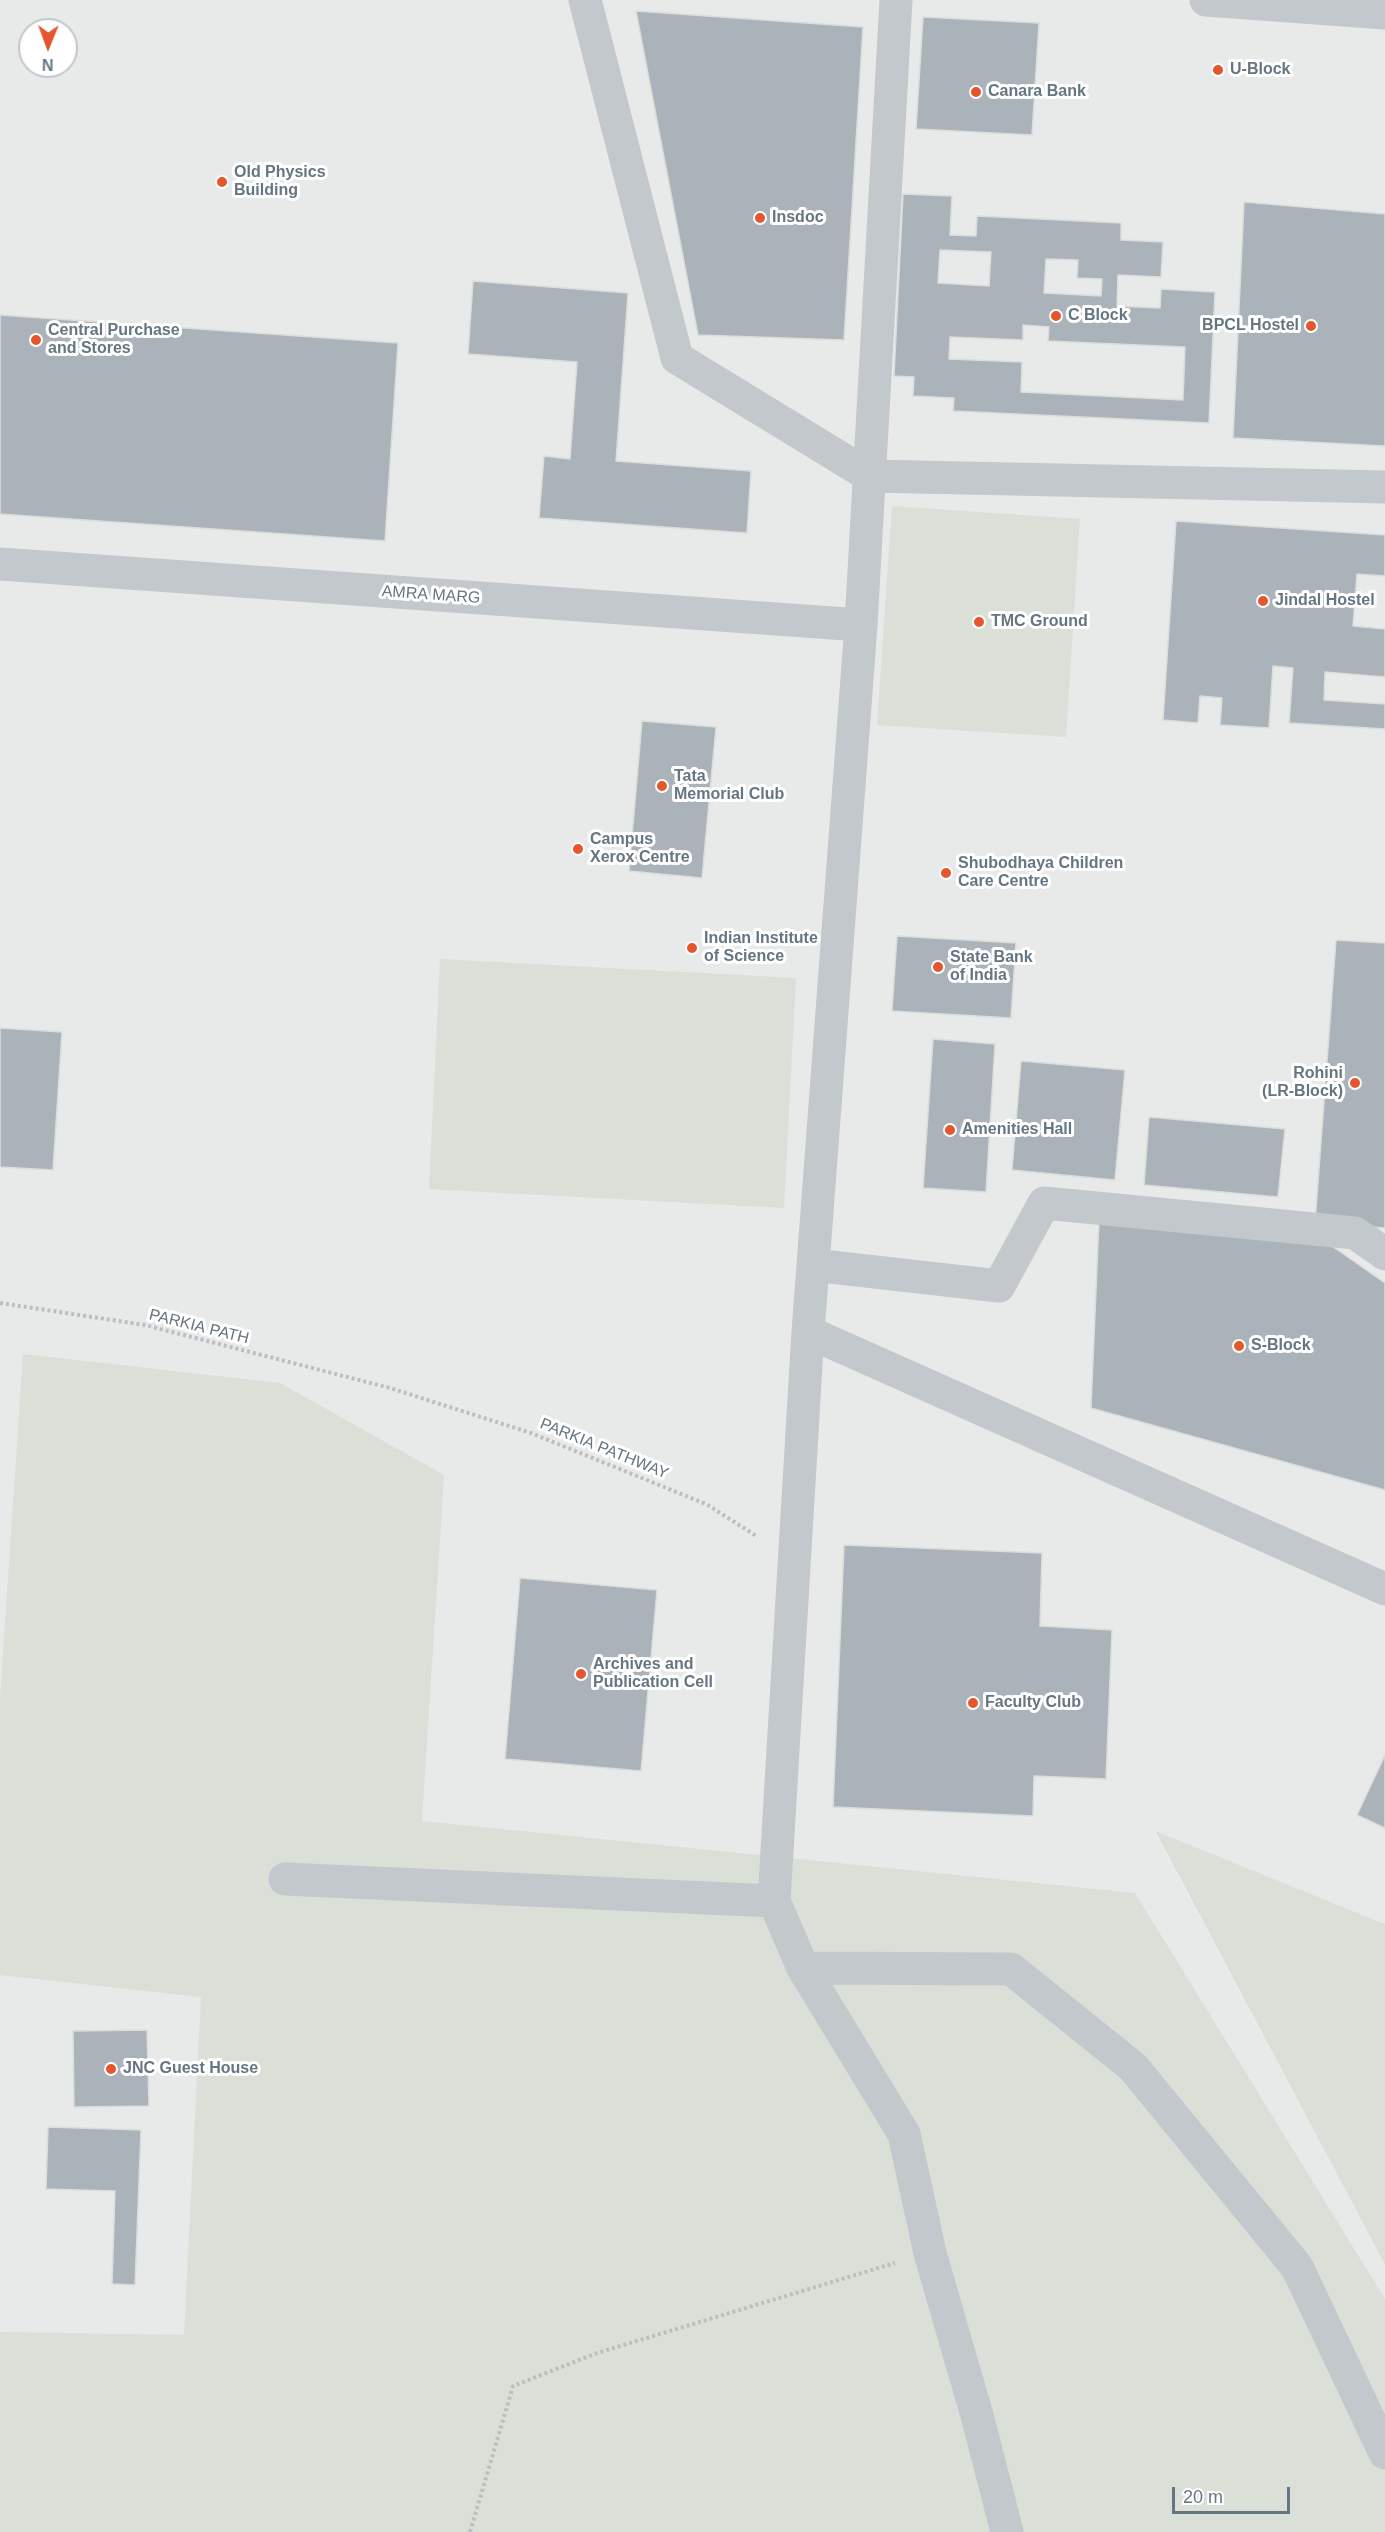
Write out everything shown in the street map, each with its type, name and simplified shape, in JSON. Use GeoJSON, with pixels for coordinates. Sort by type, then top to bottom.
{"type":"FeatureCollection","features":[{"type":"Feature","properties":{"kind":"lane"},"geometry":{"type":"LineString","coordinates":[[585,0],[677,358],[870,476],[1385,487]]}},
{"type":"Feature","properties":{"kind":"lane"},"geometry":{"type":"LineString","coordinates":[[896,0],[861,626],[808,1332],[774,1901],[803,1968],[904,2134],[930,2253],[978,2419],[1007,2532]]}},
{"type":"Feature","properties":{"kind":"lane"},"geometry":{"type":"LineString","coordinates":[[1206,0],[1385,13]]}},
{"type":"Feature","properties":{"kind":"lane","name":"AMRA MARG"},"geometry":{"type":"LineString","coordinates":[[0,564],[861,626]]}},
{"type":"Feature","properties":{"kind":"lane"},"geometry":{"type":"LineString","coordinates":[[813,1265],[999,1286],[1044,1203],[1356,1233],[1385,1254]]}},
{"type":"Feature","properties":{"kind":"lane"},"geometry":{"type":"LineString","coordinates":[[808,1332],[1385,1588]]}},
{"type":"Feature","properties":{"kind":"lane"},"geometry":{"type":"LineString","coordinates":[[285,1879],[774,1901]]}},
{"type":"Feature","properties":{"kind":"lane"},"geometry":{"type":"LineString","coordinates":[[803,1968],[1011,1969],[1133,2067],[1297,2267],[1385,2453]]}},
{"type":"Feature","properties":{"kind":"path","name":"PARKIA PATH"},"geometry":{"type":"LineString","coordinates":[[0,1303],[145,1325],[390,1388]]}},
{"type":"Feature","properties":{"kind":"path","name":"PARKIA PATHWAY"},"geometry":{"type":"LineString","coordinates":[[390,1388],[531,1433],[706,1504],[796,1562]]}},
{"type":"Feature","properties":{"kind":"path"},"geometry":{"type":"LineString","coordinates":[[470,2532],[513,2386],[597,2353],[930,2253]]}},
{"type":"Feature","properties":{"kind":"shaded area","name":"Indian Institute of Science"},"geometry":{"type":"Polygon","coordinates":[[[0,0],[1385,0],[1385,1924],[1155,1832],[1385,2265],[1385,2532],[0,2532],[0,0]]]}},
{"type":"Feature","properties":{"kind":"shaded area","name":"TMC Ground"},"geometry":{"type":"Polygon","coordinates":[[[892,506],[1080,519],[1066,737],[877,725],[892,506]]]}},
{"type":"Feature","properties":{"kind":"shaded area"},"geometry":{"type":"Polygon","coordinates":[[[440,959],[796,978],[784,1208],[429,1189],[440,959]]]}},
{"type":"Feature","properties":{"kind":"shaded area"},"geometry":{"type":"Polygon","coordinates":[[[23,1354],[280,1383],[444,1475],[422,1821],[1135,1893],[1385,2299],[1385,2532],[0,2532],[0,2332],[184,2335],[201,1997],[0,1975],[0,1697],[23,1354]]]}},
{"type":"Feature","properties":{"kind":"shaded area"},"geometry":{"type":"Polygon","coordinates":[[[1155,1831],[1385,1924],[1385,2265],[1155,1831]]]}},
{"type":"Feature","properties":{"kind":"building"},"geometry":{"type":"Polygon","coordinates":[[[636,11],[863,27],[844,340],[698,335],[636,11]]]}},
{"type":"Feature","properties":{"kind":"building","name":"Canara Bank"},"geometry":{"type":"Polygon","coordinates":[[[923,17],[1039,23],[1032,135],[916,129],[923,17]]]}},
{"type":"Feature","properties":{"kind":"building","name":"C Block"},"geometry":{"type":"Polygon","coordinates":[[[903,194],[952,196],[950,235],[976,236],[977,216],[1121,223],[1121,240],[1163,242],[1161,277],[1118,275],[1117,306],[1160,308],[1161,289],[1215,292],[1209,423],[953,411],[954,398],[913,396],[914,377],[894,376],[903,194]],[[940,250],[938,283],[989,286],[991,252],[940,250]],[[1046,259],[1044,293],[1101,296],[1102,279],[1077,278],[1078,260],[1046,259]],[[1023,325],[1023,340],[950,337],[949,359],[1022,362],[1021,392],[1183,400],[1185,347],[1048,341],[1049,327],[1023,325]]]}},
{"type":"Feature","properties":{"kind":"building","name":"BPCL Hostel"},"geometry":{"type":"Polygon","coordinates":[[[1244,202],[1385,214],[1385,446],[1233,438],[1244,202]]]}},
{"type":"Feature","properties":{"kind":"building"},"geometry":{"type":"Polygon","coordinates":[[[473,281],[628,293],[616,461],[751,471],[747,533],[539,518],[544,456],[570,459],[577,362],[468,354],[473,281]]]}},
{"type":"Feature","properties":{"kind":"building"},"geometry":{"type":"Polygon","coordinates":[[[0,315],[398,343],[385,541],[0,514],[0,315]]]}},
{"type":"Feature","properties":{"kind":"building","name":"Jindal Hostel"},"geometry":{"type":"Polygon","coordinates":[[[1176,521],[1385,535],[1385,576],[1357,574],[1353,626],[1385,629],[1385,677],[1325,672],[1324,700],[1385,704],[1385,729],[1289,723],[1293,668],[1273,666],[1269,728],[1220,725],[1222,698],[1200,696],[1198,723],[1163,720],[1176,521]]]}},
{"type":"Feature","properties":{"kind":"building"},"geometry":{"type":"Polygon","coordinates":[[[642,721],[716,727],[702,878],[629,871],[642,721]]]}},
{"type":"Feature","properties":{"kind":"building"},"geometry":{"type":"Polygon","coordinates":[[[897,936],[1016,943],[1011,1018],[892,1011],[897,936]]]}},
{"type":"Feature","properties":{"kind":"building","name":"Rohini (LR-Block)"},"geometry":{"type":"Polygon","coordinates":[[[1336,940],[1385,943],[1385,1228],[1315,1223],[1336,940]]]}},
{"type":"Feature","properties":{"kind":"building"},"geometry":{"type":"Polygon","coordinates":[[[0,1028],[62,1032],[53,1170],[0,1167],[0,1028]]]}},
{"type":"Feature","properties":{"kind":"building"},"geometry":{"type":"Polygon","coordinates":[[[933,1039],[995,1044],[986,1192],[923,1188],[933,1039]]]}},
{"type":"Feature","properties":{"kind":"building"},"geometry":{"type":"Polygon","coordinates":[[[1021,1061],[1125,1070],[1115,1180],[1012,1170],[1021,1061]]]}},
{"type":"Feature","properties":{"kind":"building"},"geometry":{"type":"Polygon","coordinates":[[[1149,1117],[1285,1129],[1278,1197],[1144,1185],[1149,1117]]]}},
{"type":"Feature","properties":{"kind":"building","name":"S-Block"},"geometry":{"type":"Polygon","coordinates":[[[1099,1220],[1319,1237],[1385,1283],[1385,1490],[1091,1408],[1099,1220]]]}},
{"type":"Feature","properties":{"kind":"building","name":"Faculty Club"},"geometry":{"type":"Polygon","coordinates":[[[844,1545],[1042,1553],[1040,1626],[1112,1630],[1106,1779],[1034,1776],[1033,1816],[833,1807],[844,1545]]]}},
{"type":"Feature","properties":{"kind":"building","name":"Archives and Publication Cell"},"geometry":{"type":"Polygon","coordinates":[[[520,1578],[657,1590],[641,1771],[505,1759],[520,1578]]]}},
{"type":"Feature","properties":{"kind":"building"},"geometry":{"type":"Polygon","coordinates":[[[1385,1755],[1385,1828],[1357,1815],[1385,1755]]]}},
{"type":"Feature","properties":{"kind":"building","name":"JNC Guest House"},"geometry":{"type":"Polygon","coordinates":[[[147,2030],[149,2106],[74,2107],[73,2031],[147,2030]]]}},
{"type":"Feature","properties":{"kind":"building"},"geometry":{"type":"Polygon","coordinates":[[[48,2127],[141,2130],[135,2285],[112,2284],[115,2191],[46,2189],[48,2127]]]}},
{"type":"Feature","properties":{"kind":"place","name":"U-Block"},"geometry":{"type":"Point","coordinates":[1218,70]}},
{"type":"Feature","properties":{"kind":"place","name":"Canara Bank"},"geometry":{"type":"Point","coordinates":[976,92]}},
{"type":"Feature","properties":{"kind":"place","name":"Old Physics Building"},"geometry":{"type":"Point","coordinates":[222,182]}},
{"type":"Feature","properties":{"kind":"place","name":"Insdoc"},"geometry":{"type":"Point","coordinates":[760,218]}},
{"type":"Feature","properties":{"kind":"place","name":"C Block"},"geometry":{"type":"Point","coordinates":[1056,316]}},
{"type":"Feature","properties":{"kind":"place","name":"BPCL Hostel"},"geometry":{"type":"Point","coordinates":[1311,326]}},
{"type":"Feature","properties":{"kind":"place","name":"Central Purchase and Stores"},"geometry":{"type":"Point","coordinates":[36,340]}},
{"type":"Feature","properties":{"kind":"place","name":"Jindal Hostel"},"geometry":{"type":"Point","coordinates":[1263,601]}},
{"type":"Feature","properties":{"kind":"place","name":"TMC Ground"},"geometry":{"type":"Point","coordinates":[979,622]}},
{"type":"Feature","properties":{"kind":"place","name":"Tata Memorial Club"},"geometry":{"type":"Point","coordinates":[662,786]}},
{"type":"Feature","properties":{"kind":"place","name":"Campus Xerox Centre"},"geometry":{"type":"Point","coordinates":[578,849]}},
{"type":"Feature","properties":{"kind":"place","name":"Shubodhaya Children Care Centre"},"geometry":{"type":"Point","coordinates":[946,873]}},
{"type":"Feature","properties":{"kind":"place","name":"Indian Institute of Science"},"geometry":{"type":"Point","coordinates":[692,948]}},
{"type":"Feature","properties":{"kind":"place","name":"State Bank of India"},"geometry":{"type":"Point","coordinates":[938,967]}},
{"type":"Feature","properties":{"kind":"place","name":"Rohini (LR-Block)"},"geometry":{"type":"Point","coordinates":[1355,1083]}},
{"type":"Feature","properties":{"kind":"place","name":"Amenities Hall"},"geometry":{"type":"Point","coordinates":[950,1130]}},
{"type":"Feature","properties":{"kind":"place","name":"S-Block"},"geometry":{"type":"Point","coordinates":[1239,1346]}},
{"type":"Feature","properties":{"kind":"place","name":"Archives and Publication Cell"},"geometry":{"type":"Point","coordinates":[581,1674]}},
{"type":"Feature","properties":{"kind":"place","name":"Faculty Club"},"geometry":{"type":"Point","coordinates":[973,1703]}},
{"type":"Feature","properties":{"kind":"place","name":"JNC Guest House"},"geometry":{"type":"Point","coordinates":[111,2069]}}]}
